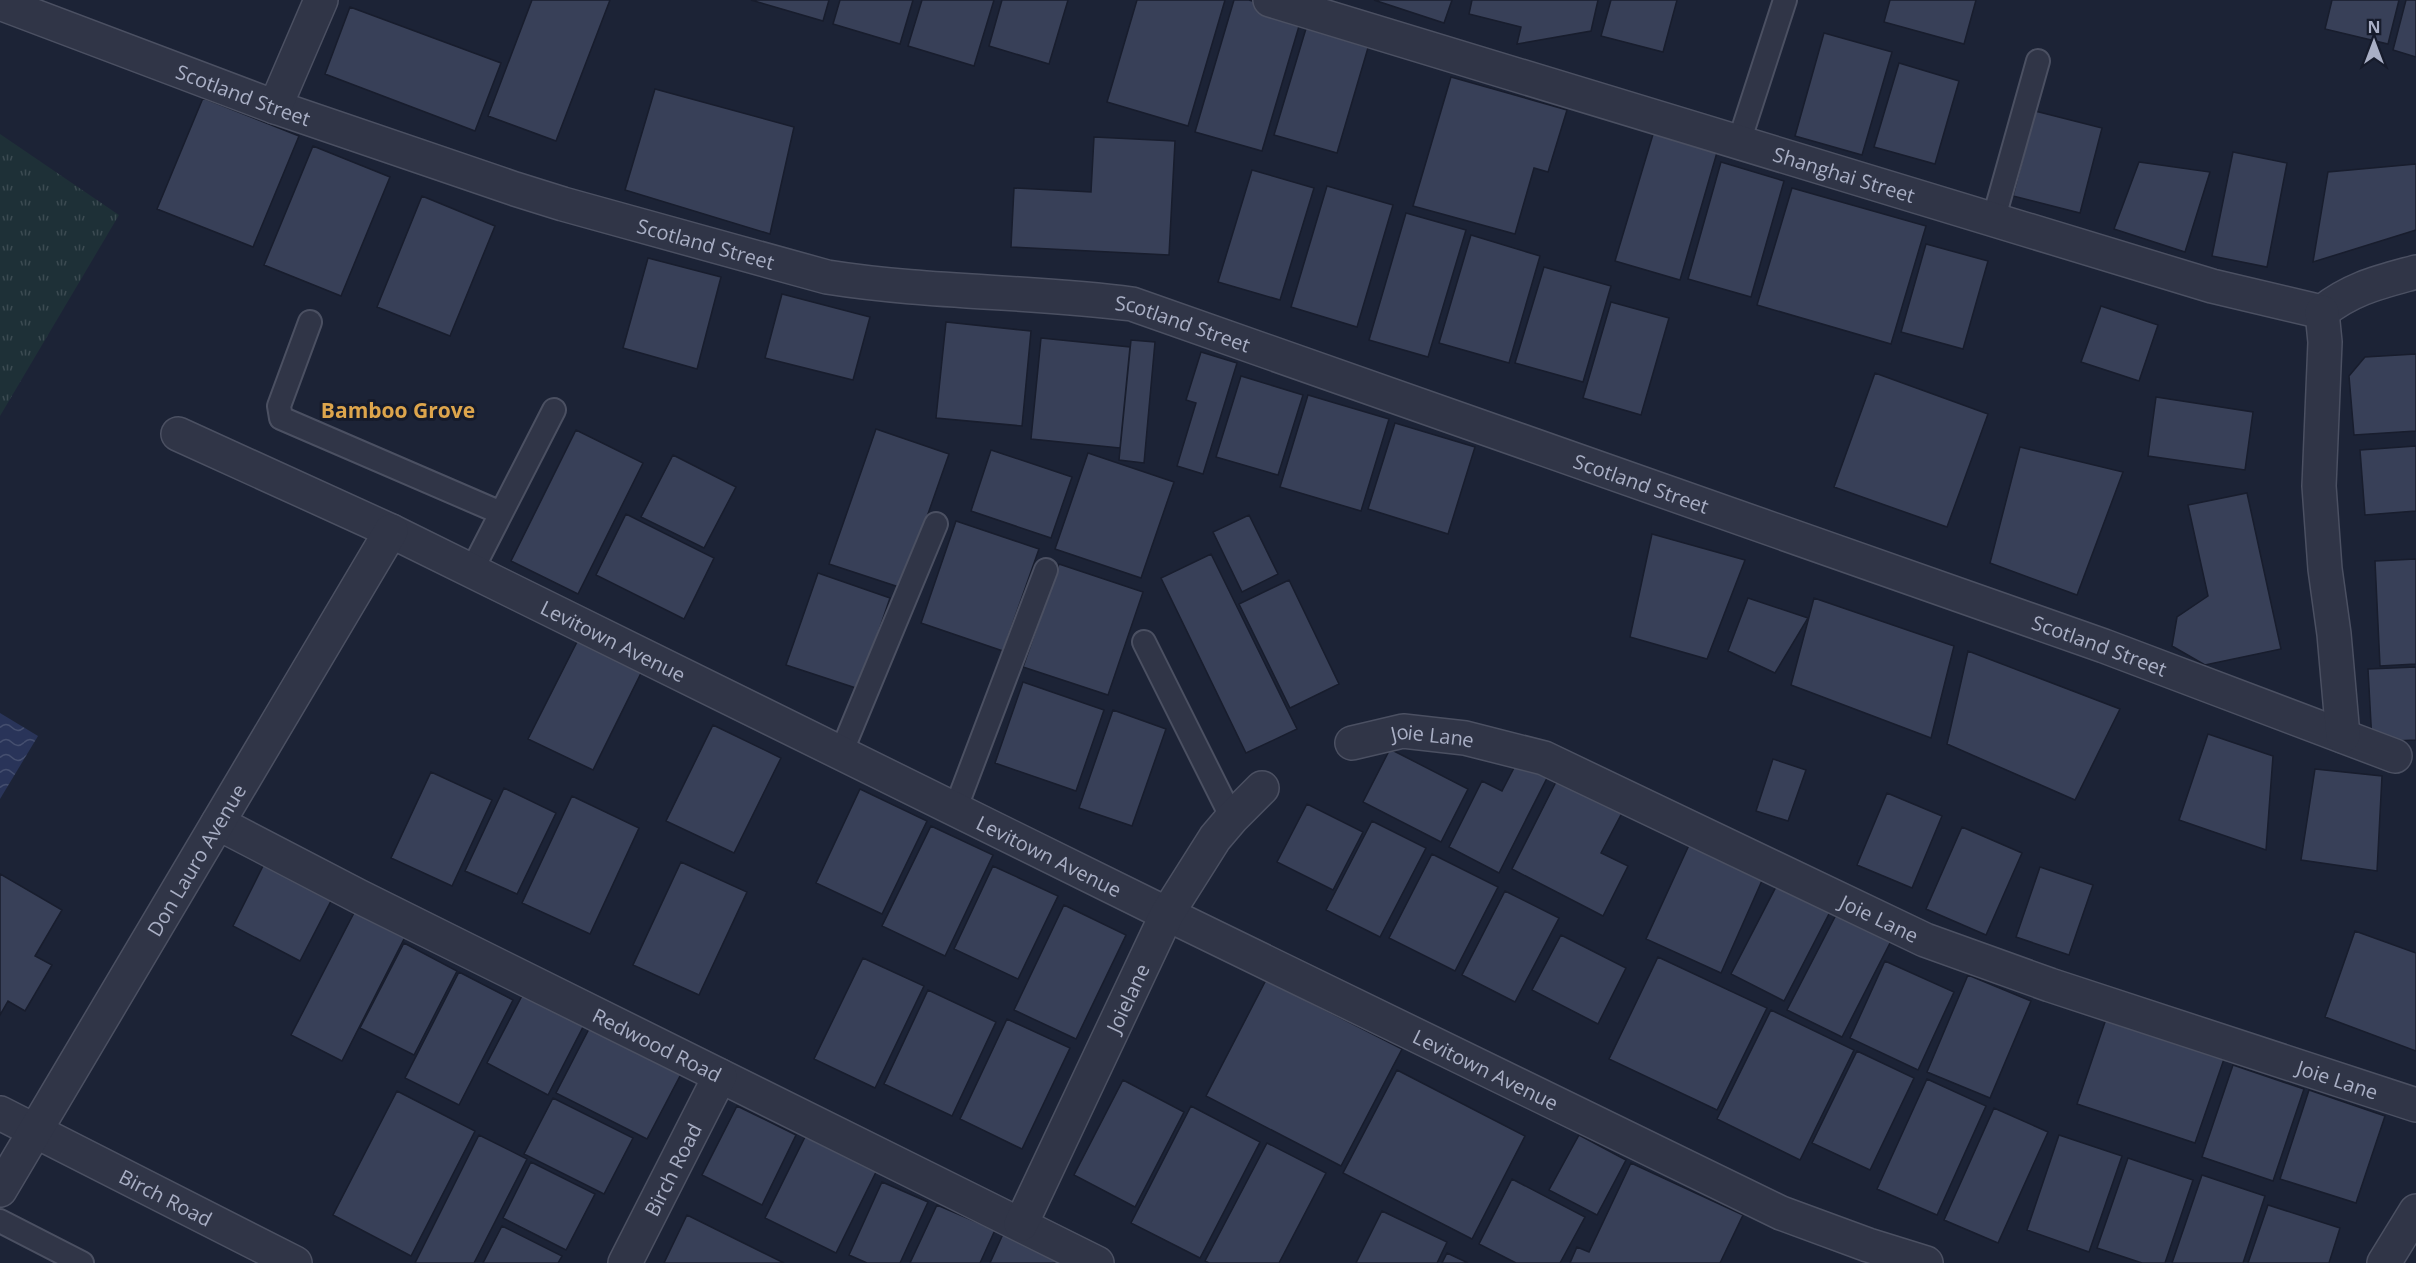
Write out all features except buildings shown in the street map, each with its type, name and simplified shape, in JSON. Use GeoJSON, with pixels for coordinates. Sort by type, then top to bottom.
{"type":"FeatureCollection","features":[{"type":"Feature","properties":{"kind":"street"},"geometry":{"type":"LineString","coordinates":[[275,107],[321,0]]}},
{"type":"Feature","properties":{"kind":"street","name":"Shanghai Street"},"geometry":{"type":"LineString","coordinates":[[1270,0],[2212,286],[2322,312]]}},
{"type":"Feature","properties":{"kind":"street","name":"Scotland Street"},"geometry":{"type":"LineString","coordinates":[[0,3],[275,107],[563,204],[827,277],[868,284],[1091,298],[1132,304],[2104,646],[2395,756]]}},
{"type":"Feature","properties":{"kind":"street"},"geometry":{"type":"LineString","coordinates":[[2343,736],[2334,634],[2325,568],[2319,486],[2325,342],[2322,312],[2340,298],[2360,288],[2416,272]]}},
{"type":"Feature","properties":{"kind":"street","name":"Levitown Avenue"},"geometry":{"type":"LineString","coordinates":[[178,434],[391,531],[955,810],[1781,1213],[1868,1245],[1926,1263]]}},
{"type":"Feature","properties":{"kind":"street","name":"Don Lauro Avenue"},"geometry":{"type":"LineString","coordinates":[[0,1190],[391,531]]}},
{"type":"Feature","properties":{"kind":"street","name":"Joie Lane"},"geometry":{"type":"LineString","coordinates":[[1352,743],[1402,731],[1465,738],[1544,758],[1925,940],[2050,985],[2416,1105]]}},
{"type":"Feature","properties":{"kind":"street","name":"Joielane"},"geometry":{"type":"LineString","coordinates":[[1021,1224],[1167,914],[1215,838],[1262,788]]}},
{"type":"Feature","properties":{"kind":"street","name":"Redwood Road"},"geometry":{"type":"LineString","coordinates":[[218,823],[358,896],[1097,1263]]}},
{"type":"Feature","properties":{"kind":"street","name":"Birch Road"},"geometry":{"type":"LineString","coordinates":[[625,1263],[720,1076]]}},
{"type":"Feature","properties":{"kind":"street","name":"Birch Road"},"geometry":{"type":"LineString","coordinates":[[0,1113],[295,1263]]}},
{"type":"Feature","properties":{"kind":"street"},"geometry":{"type":"LineString","coordinates":[[2384,1263],[2416,1211]]}},
{"type":"Feature","properties":{"kind":"lane"},"geometry":{"type":"LineString","coordinates":[[1739,142],[1785,0]]}},
{"type":"Feature","properties":{"kind":"lane"},"geometry":{"type":"LineString","coordinates":[[1993,221],[2038,61]]}},
{"type":"Feature","properties":{"kind":"lane"},"geometry":{"type":"LineString","coordinates":[[310,322],[279,406],[281,418],[501,513]]}},
{"type":"Feature","properties":{"kind":"lane"},"geometry":{"type":"LineString","coordinates":[[471,572],[554,410]]}},
{"type":"Feature","properties":{"kind":"lane"},"geometry":{"type":"LineString","coordinates":[[841,753],[936,524]]}},
{"type":"Feature","properties":{"kind":"lane"},"geometry":{"type":"LineString","coordinates":[[955,810],[1046,570]]}},
{"type":"Feature","properties":{"kind":"lane"},"geometry":{"type":"LineString","coordinates":[[1144,642],[1232,818]]}},
{"type":"Feature","properties":{"kind":"lane"},"geometry":{"type":"LineString","coordinates":[[0,1221],[82,1263]]}},
{"type":"Feature","properties":{"kind":"green space"},"geometry":{"type":"Polygon","coordinates":[[[0,134],[119,215],[0,416],[0,134]]]}},
{"type":"Feature","properties":{"kind":"water"},"geometry":{"type":"Polygon","coordinates":[[[0,713],[38,736],[0,799],[0,713]]]}},
{"type":"Feature","properties":{"kind":"district","name":"Bamboo Grove"},"geometry":{"type":"Point","coordinates":[398,410]}}]}
